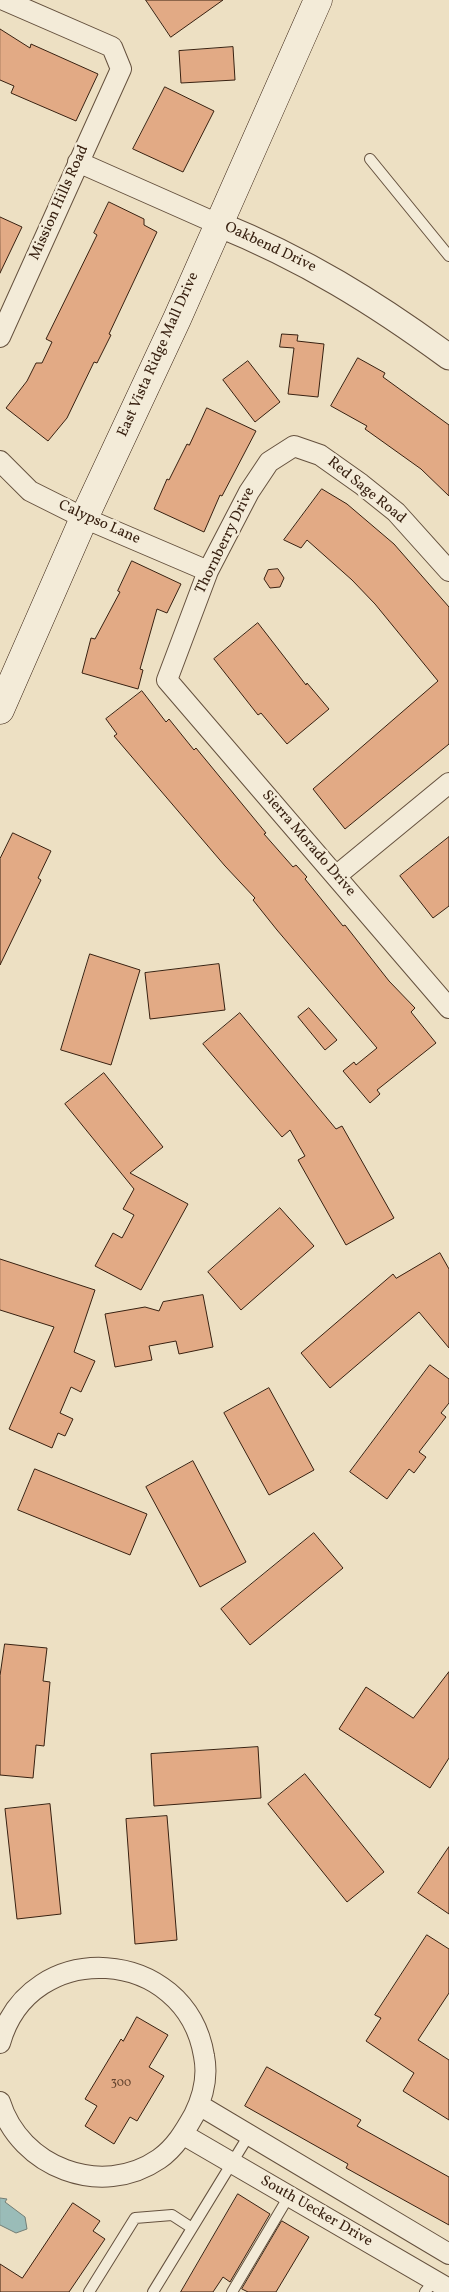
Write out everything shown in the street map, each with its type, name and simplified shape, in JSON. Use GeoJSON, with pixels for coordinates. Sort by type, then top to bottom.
{"type":"FeatureCollection","features":[{"type":"Feature","properties":{"kind":"main road","name":"East Vista Ridge Mall Drive"},"geometry":{"type":"LineString","coordinates":[[0,710],[84,518],[177,319],[318,0]]}},
{"type":"Feature","properties":{"kind":"street","name":"Mission Hills Road"},"geometry":{"type":"LineString","coordinates":[[0,337],[121,69],[112,48],[4,0]]}},
{"type":"Feature","properties":{"kind":"street","name":"Oakbend Drive"},"geometry":{"type":"LineString","coordinates":[[78,162],[267,244],[327,275],[449,357]]}},
{"type":"Feature","properties":{"kind":"street","name":"Thornberry Drive"},"geometry":{"type":"LineString","coordinates":[[167,680],[208,570],[249,492],[269,462],[294,446]]}},
{"type":"Feature","properties":{"kind":"street","name":"Red Sage Road"},"geometry":{"type":"LineString","coordinates":[[294,446],[320,454],[396,512],[449,571]]}},
{"type":"Feature","properties":{"kind":"street","name":"Calypso Lane"},"geometry":{"type":"LineString","coordinates":[[0,461],[30,491],[84,518],[208,570]]}},
{"type":"Feature","properties":{"kind":"street","name":"Sierra Morado Drive"},"geometry":{"type":"LineString","coordinates":[[167,680],[449,1008]]}},
{"type":"Feature","properties":{"kind":"street"},"geometry":{"type":"LineString","coordinates":[[336,876],[449,783]]}},
{"type":"Feature","properties":{"kind":"street"},"geometry":{"type":"LineString","coordinates":[[0,2102],[5,2118],[22,2142],[45,2162],[73,2174],[102,2177],[132,2172],[159,2159],[184,2135],[199,2105],[204,2087],[204,2056],[196,2028],[180,2003],[157,1983],[129,1971],[100,1967],[70,1971],[42,1984],[20,2004],[1,2035]]}},
{"type":"Feature","properties":{"kind":"street","name":"South Uecker Drive"},"geometry":{"type":"LineString","coordinates":[[199,2105],[449,2254]]}},
{"type":"Feature","properties":{"kind":"street","name":"South Uecker Drive"},"geometry":{"type":"LineString","coordinates":[[184,2135],[289,2196],[436,2288]]}},
{"type":"Feature","properties":{"kind":"lane"},"geometry":{"type":"LineString","coordinates":[[370,159],[449,256]]}},
{"type":"Feature","properties":{"kind":"lane"},"geometry":{"type":"LineString","coordinates":[[153,2292],[249,2135]]}},
{"type":"Feature","properties":{"kind":"lane"},"geometry":{"type":"LineString","coordinates":[[232,2292],[289,2196]]}},
{"type":"Feature","properties":{"kind":"lane"},"geometry":{"type":"LineString","coordinates":[[89,2292],[135,2218],[172,2216],[192,2228]]}},
{"type":"Feature","properties":{"kind":"water"},"geometry":{"type":"Polygon","coordinates":[[[0,2198],[7,2199],[5,2202],[25,2217],[27,2229],[16,2233],[0,2225],[0,2198]]]}},
{"type":"Feature","properties":{"kind":"building"},"geometry":{"type":"Polygon","coordinates":[[[146,0],[223,0],[171,37],[146,0]]]}},
{"type":"Feature","properties":{"kind":"building"},"geometry":{"type":"Polygon","coordinates":[[[0,29],[30,48],[31,44],[98,74],[76,121],[11,93],[14,86],[0,80],[0,29]]]}},
{"type":"Feature","properties":{"kind":"building"},"geometry":{"type":"Polygon","coordinates":[[[233,47],[235,80],[181,83],[179,51],[233,47]]]}},
{"type":"Feature","properties":{"kind":"building"},"geometry":{"type":"Polygon","coordinates":[[[165,87],[214,111],[183,172],[133,149],[165,87]]]}},
{"type":"Feature","properties":{"kind":"building"},"geometry":{"type":"Polygon","coordinates":[[[109,202],[144,219],[144,225],[157,232],[97,363],[94,362],[67,418],[48,441],[6,408],[27,381],[36,363],[42,363],[52,342],[46,339],[97,235],[94,233],[109,202]]]}},
{"type":"Feature","properties":{"kind":"building"},"geometry":{"type":"Polygon","coordinates":[[[0,217],[22,227],[0,273],[0,217]]]}},
{"type":"Feature","properties":{"kind":"building"},"geometry":{"type":"Polygon","coordinates":[[[282,334],[298,335],[297,341],[324,344],[318,397],[288,394],[294,348],[280,347],[282,334]]]}},
{"type":"Feature","properties":{"kind":"building"},"geometry":{"type":"Polygon","coordinates":[[[358,358],[385,373],[383,377],[449,425],[449,496],[421,469],[365,429],[367,426],[331,406],[358,358]]]}},
{"type":"Feature","properties":{"kind":"building"},"geometry":{"type":"Polygon","coordinates":[[[248,361],[280,402],[255,422],[223,380],[248,361]]]}},
{"type":"Feature","properties":{"kind":"building"},"geometry":{"type":"Polygon","coordinates":[[[207,408],[256,431],[222,496],[220,495],[204,532],[154,509],[167,479],[169,480],[187,444],[189,445],[207,408]]]}},
{"type":"Feature","properties":{"kind":"building"},"geometry":{"type":"Polygon","coordinates":[[[322,489],[347,504],[394,544],[449,607],[449,744],[345,829],[313,789],[438,681],[375,604],[352,580],[307,540],[301,548],[284,540],[322,489]]]}},
{"type":"Feature","properties":{"kind":"building"},"geometry":{"type":"Polygon","coordinates":[[[132,561],[181,584],[167,613],[157,609],[140,669],[143,670],[138,689],[82,673],[91,638],[95,639],[120,592],[118,591],[132,561]]]}},
{"type":"Feature","properties":{"kind":"building"},"geometry":{"type":"Polygon","coordinates":[[[278,569],[284,578],[280,587],[270,588],[264,579],[268,570],[278,569]]]}},
{"type":"Feature","properties":{"kind":"building"},"geometry":{"type":"Polygon","coordinates":[[[258,623],[306,685],[307,683],[329,709],[287,744],[261,713],[258,715],[214,659],[258,623]]]}},
{"type":"Feature","properties":{"kind":"building"},"geometry":{"type":"Polygon","coordinates":[[[142,691],[166,722],[169,719],[194,750],[196,748],[266,833],[264,834],[293,867],[296,865],[307,877],[305,879],[343,926],[345,925],[389,981],[415,1008],[411,1012],[436,1043],[377,1090],[380,1094],[370,1103],[343,1071],[354,1062],[356,1065],[377,1048],[277,930],[253,900],[255,898],[225,866],[114,736],[117,734],[106,719],[142,691]]]}},
{"type":"Feature","properties":{"kind":"building"},"geometry":{"type":"Polygon","coordinates":[[[13,833],[51,851],[38,878],[41,880],[0,965],[0,859],[13,833]]]}},
{"type":"Feature","properties":{"kind":"building"},"geometry":{"type":"Polygon","coordinates":[[[449,837],[449,906],[433,918],[400,876],[449,837]]]}},
{"type":"Feature","properties":{"kind":"building"},"geometry":{"type":"Polygon","coordinates":[[[90,954],[140,970],[111,1065],[61,1050],[90,954]]]}},
{"type":"Feature","properties":{"kind":"building"},"geometry":{"type":"Polygon","coordinates":[[[219,964],[225,1010],[150,1019],[145,973],[219,964]]]}},
{"type":"Feature","properties":{"kind":"building"},"geometry":{"type":"Polygon","coordinates":[[[309,1008],[337,1040],[325,1050],[298,1017],[309,1008]]]}},
{"type":"Feature","properties":{"kind":"building"},"geometry":{"type":"Polygon","coordinates":[[[240,1013],[336,1129],[342,1126],[394,1218],[346,1245],[298,1160],[305,1156],[290,1130],[282,1137],[203,1044],[240,1013]]]}},
{"type":"Feature","properties":{"kind":"building"},"geometry":{"type":"Polygon","coordinates":[[[104,1073],[163,1147],[130,1173],[188,1204],[141,1290],[95,1266],[113,1233],[122,1238],[134,1215],[123,1209],[134,1189],[65,1104],[104,1073]]]}},
{"type":"Feature","properties":{"kind":"building"},"geometry":{"type":"Polygon","coordinates":[[[280,1208],[314,1246],[241,1310],[208,1272],[280,1208]]]}},
{"type":"Feature","properties":{"kind":"building"},"geometry":{"type":"Polygon","coordinates":[[[440,1253],[449,1269],[449,1348],[419,1312],[330,1388],[301,1353],[393,1274],[396,1278],[440,1253]]]}},
{"type":"Feature","properties":{"kind":"building"},"geometry":{"type":"Polygon","coordinates":[[[0,1259],[95,1290],[74,1352],[95,1361],[81,1392],[71,1387],[60,1413],[73,1419],[65,1436],[58,1433],[52,1448],[9,1429],[54,1327],[0,1310],[0,1259]]]}},
{"type":"Feature","properties":{"kind":"building"},"geometry":{"type":"Polygon","coordinates":[[[203,1295],[213,1347],[179,1354],[176,1341],[149,1346],[152,1360],[115,1367],[105,1314],[145,1307],[159,1311],[163,1302],[203,1295]]]}},
{"type":"Feature","properties":{"kind":"building"},"geometry":{"type":"Polygon","coordinates":[[[430,1365],[449,1379],[449,1403],[441,1413],[446,1417],[419,1452],[426,1457],[414,1473],[409,1469],[387,1499],[350,1472],[430,1365]]]}},
{"type":"Feature","properties":{"kind":"building"},"geometry":{"type":"Polygon","coordinates":[[[269,1388],[314,1470],[269,1495],[224,1413],[269,1388]]]}},
{"type":"Feature","properties":{"kind":"building"},"geometry":{"type":"Polygon","coordinates":[[[193,1461],[246,1562],[200,1587],[146,1487],[193,1461]]]}},
{"type":"Feature","properties":{"kind":"building"},"geometry":{"type":"Polygon","coordinates":[[[35,1469],[147,1514],[130,1555],[18,1510],[35,1469]]]}},
{"type":"Feature","properties":{"kind":"building"},"geometry":{"type":"Polygon","coordinates":[[[314,1533],[343,1568],[250,1645],[221,1609],[314,1533]]]}},
{"type":"Feature","properties":{"kind":"building"},"geometry":{"type":"Polygon","coordinates":[[[5,1644],[47,1648],[43,1681],[50,1682],[44,1746],[36,1745],[33,1778],[0,1775],[0,1676],[5,1644]]]}},
{"type":"Feature","properties":{"kind":"building"},"geometry":{"type":"Polygon","coordinates":[[[449,1672],[449,1758],[430,1788],[339,1729],[366,1687],[413,1718],[449,1672]]]}},
{"type":"Feature","properties":{"kind":"building"},"geometry":{"type":"Polygon","coordinates":[[[258,1747],[261,1798],[154,1806],[151,1754],[258,1747]]]}},
{"type":"Feature","properties":{"kind":"building"},"geometry":{"type":"Polygon","coordinates":[[[305,1774],[384,1872],[347,1902],[268,1804],[305,1774]]]}},
{"type":"Feature","properties":{"kind":"building"},"geometry":{"type":"Polygon","coordinates":[[[50,1804],[61,1914],[17,1919],[5,1809],[50,1804]]]}},
{"type":"Feature","properties":{"kind":"building"},"geometry":{"type":"Polygon","coordinates":[[[167,1816],[177,1940],[135,1944],[126,1819],[167,1816]]]}},
{"type":"Feature","properties":{"kind":"building"},"geometry":{"type":"Polygon","coordinates":[[[449,1847],[449,1914],[418,1893],[449,1847]]]}},
{"type":"Feature","properties":{"kind":"building"},"geometry":{"type":"Polygon","coordinates":[[[427,1935],[449,1949],[449,1993],[418,2040],[449,2060],[449,2120],[403,2091],[414,2073],[366,2041],[381,2018],[375,2015],[427,1935]]]}},
{"type":"Feature","properties":{"kind":"building"},"geometry":{"type":"Polygon","coordinates":[[[137,2017],[168,2035],[149,2067],[164,2076],[137,2121],[130,2117],[114,2144],[85,2126],[97,2106],[85,2099],[121,2039],[123,2041],[137,2017]]]}},
{"type":"Feature","properties":{"kind":"building"},"geometry":{"type":"Polygon","coordinates":[[[267,2067],[361,2120],[357,2126],[449,2177],[449,2225],[346,2168],[348,2164],[245,2106],[267,2067]]]}},
{"type":"Feature","properties":{"kind":"building"},"geometry":{"type":"Polygon","coordinates":[[[238,2194],[270,2214],[230,2282],[223,2277],[213,2292],[181,2292],[238,2194]]]}},
{"type":"Feature","properties":{"kind":"building"},"geometry":{"type":"Polygon","coordinates":[[[73,2203],[100,2221],[93,2231],[105,2239],[69,2292],[0,2292],[0,2264],[22,2278],[73,2203]]]}},
{"type":"Feature","properties":{"kind":"building"},"geometry":{"type":"Polygon","coordinates":[[[282,2221],[309,2237],[276,2292],[248,2292],[242,2289],[282,2221]]]}}]}
